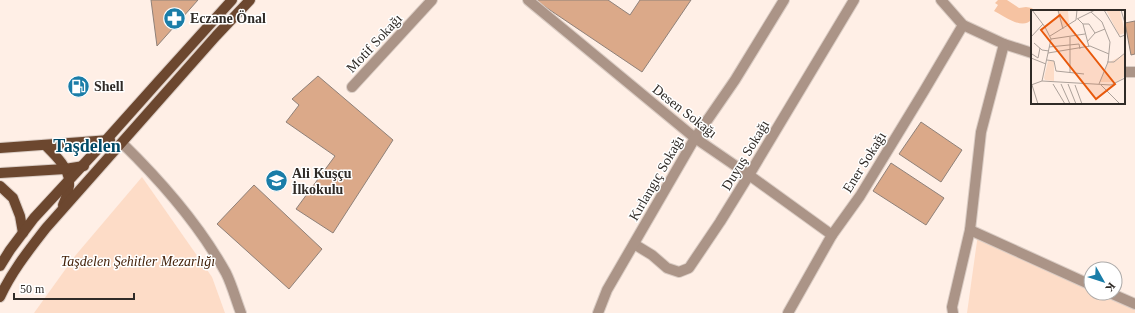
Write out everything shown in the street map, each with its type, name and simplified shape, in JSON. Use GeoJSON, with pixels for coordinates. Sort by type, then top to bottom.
{"type":"FeatureCollection","features":[{"type":"Feature","properties":{"kind":"main road"},"geometry":{"type":"LineString","coordinates":[[0,266],[34,218],[232,0]]}},
{"type":"Feature","properties":{"kind":"main road"},"geometry":{"type":"LineString","coordinates":[[0,297],[22,259],[62,209],[216,36],[250,0]]}},
{"type":"Feature","properties":{"kind":"main road"},"geometry":{"type":"LineString","coordinates":[[0,148],[107,139],[122,143]]}},
{"type":"Feature","properties":{"kind":"main road"},"geometry":{"type":"LineString","coordinates":[[45,145],[56,155],[65,169],[69,180],[68,194],[62,209]]}},
{"type":"Feature","properties":{"kind":"main road"},"geometry":{"type":"LineString","coordinates":[[0,173],[65,169],[104,163]]}},
{"type":"Feature","properties":{"kind":"main road"},"geometry":{"type":"LineString","coordinates":[[0,186],[13,198],[20,216],[23,233]]}},
{"type":"Feature","properties":{"kind":"street","name":"Motif Sokağı"},"geometry":{"type":"LineString","coordinates":[[352,87],[432,0]]}},
{"type":"Feature","properties":{"kind":"street","name":"Desen Sokağı"},"geometry":{"type":"LineString","coordinates":[[528,0],[695,138],[832,235]]}},
{"type":"Feature","properties":{"kind":"street","name":"Kırlangıç Sokağı"},"geometry":{"type":"LineString","coordinates":[[598,313],[607,290],[695,138],[735,80],[784,0]]}},
{"type":"Feature","properties":{"kind":"street","name":"Duyuş Sokağı"},"geometry":{"type":"LineString","coordinates":[[634,244],[667,268],[679,272],[689,268],[749,175],[854,0]]}},
{"type":"Feature","properties":{"kind":"street"},"geometry":{"type":"LineString","coordinates":[[941,0],[963,25],[1004,44],[1031,53]]}},
{"type":"Feature","properties":{"kind":"street","name":"Ener Sokağı"},"geometry":{"type":"LineString","coordinates":[[788,313],[832,235],[860,196],[963,25]]}},
{"type":"Feature","properties":{"kind":"street"},"geometry":{"type":"LineString","coordinates":[[953,313],[952,307],[970,230],[981,132],[1004,44]]}},
{"type":"Feature","properties":{"kind":"street"},"geometry":{"type":"LineString","coordinates":[[122,143],[170,194],[206,240],[227,275],[241,313]]}},
{"type":"Feature","properties":{"kind":"street"},"geometry":{"type":"LineString","coordinates":[[970,230],[1083,281]]}},
{"type":"Feature","properties":{"kind":"street"},"geometry":{"type":"LineString","coordinates":[[1123,299],[1135,304]]}},
{"type":"Feature","properties":{"kind":"green space","name":"Taşdelen Şehitler Mezarlığı"},"geometry":{"type":"Polygon","coordinates":[[[142,177],[212,277],[225,313],[34,313],[75,256],[142,177]]]}},
{"type":"Feature","properties":{"kind":"green space"},"geometry":{"type":"Polygon","coordinates":[[[978,234],[1083,280],[1083,301],[1123,301],[1123,297],[1135,302],[1135,313],[967,313],[978,234]]]}},
{"type":"Feature","properties":{"kind":"shaded area"},"geometry":{"type":"Polygon","coordinates":[[[998,0],[1007,0],[1019,8],[1032,8],[1033,10],[1031,10],[1031,20],[1024,24],[1013,21],[994,11],[998,5],[995,3],[998,0]]]}},
{"type":"Feature","properties":{"kind":"building"},"geometry":{"type":"Polygon","coordinates":[[[151,0],[198,0],[157,46],[151,0]]]}},
{"type":"Feature","properties":{"kind":"building"},"geometry":{"type":"Polygon","coordinates":[[[535,0],[608,0],[630,15],[640,0],[691,0],[642,72],[535,0]]]}},
{"type":"Feature","properties":{"kind":"building"},"geometry":{"type":"Polygon","coordinates":[[[1135,21],[1135,54],[1131,55],[1125,23],[1135,21]]]}},
{"type":"Feature","properties":{"kind":"building"},"geometry":{"type":"Polygon","coordinates":[[[318,76],[393,140],[333,233],[296,209],[335,156],[286,122],[299,105],[292,99],[318,76]]]}},
{"type":"Feature","properties":{"kind":"building"},"geometry":{"type":"Polygon","coordinates":[[[921,122],[962,150],[941,182],[899,154],[921,122]]]}},
{"type":"Feature","properties":{"kind":"building"},"geometry":{"type":"Polygon","coordinates":[[[891,163],[944,198],[926,225],[873,191],[891,163]]]}},
{"type":"Feature","properties":{"kind":"building"},"geometry":{"type":"Polygon","coordinates":[[[254,185],[322,249],[289,289],[217,224],[254,185]]]}},
{"type":"Feature","properties":{"kind":"place","name":"Eczane Önal"},"geometry":{"type":"Point","coordinates":[174,18]}},
{"type":"Feature","properties":{"kind":"place","name":"Shell"},"geometry":{"type":"Point","coordinates":[79,86]}},
{"type":"Feature","properties":{"kind":"place","name":"Ali Kuşçu İlkokulu"},"geometry":{"type":"Point","coordinates":[277,181]}},
{"type":"Feature","properties":{"kind":"district","name":"Taşdelen"},"geometry":{"type":"Point","coordinates":[87,146]}}]}
